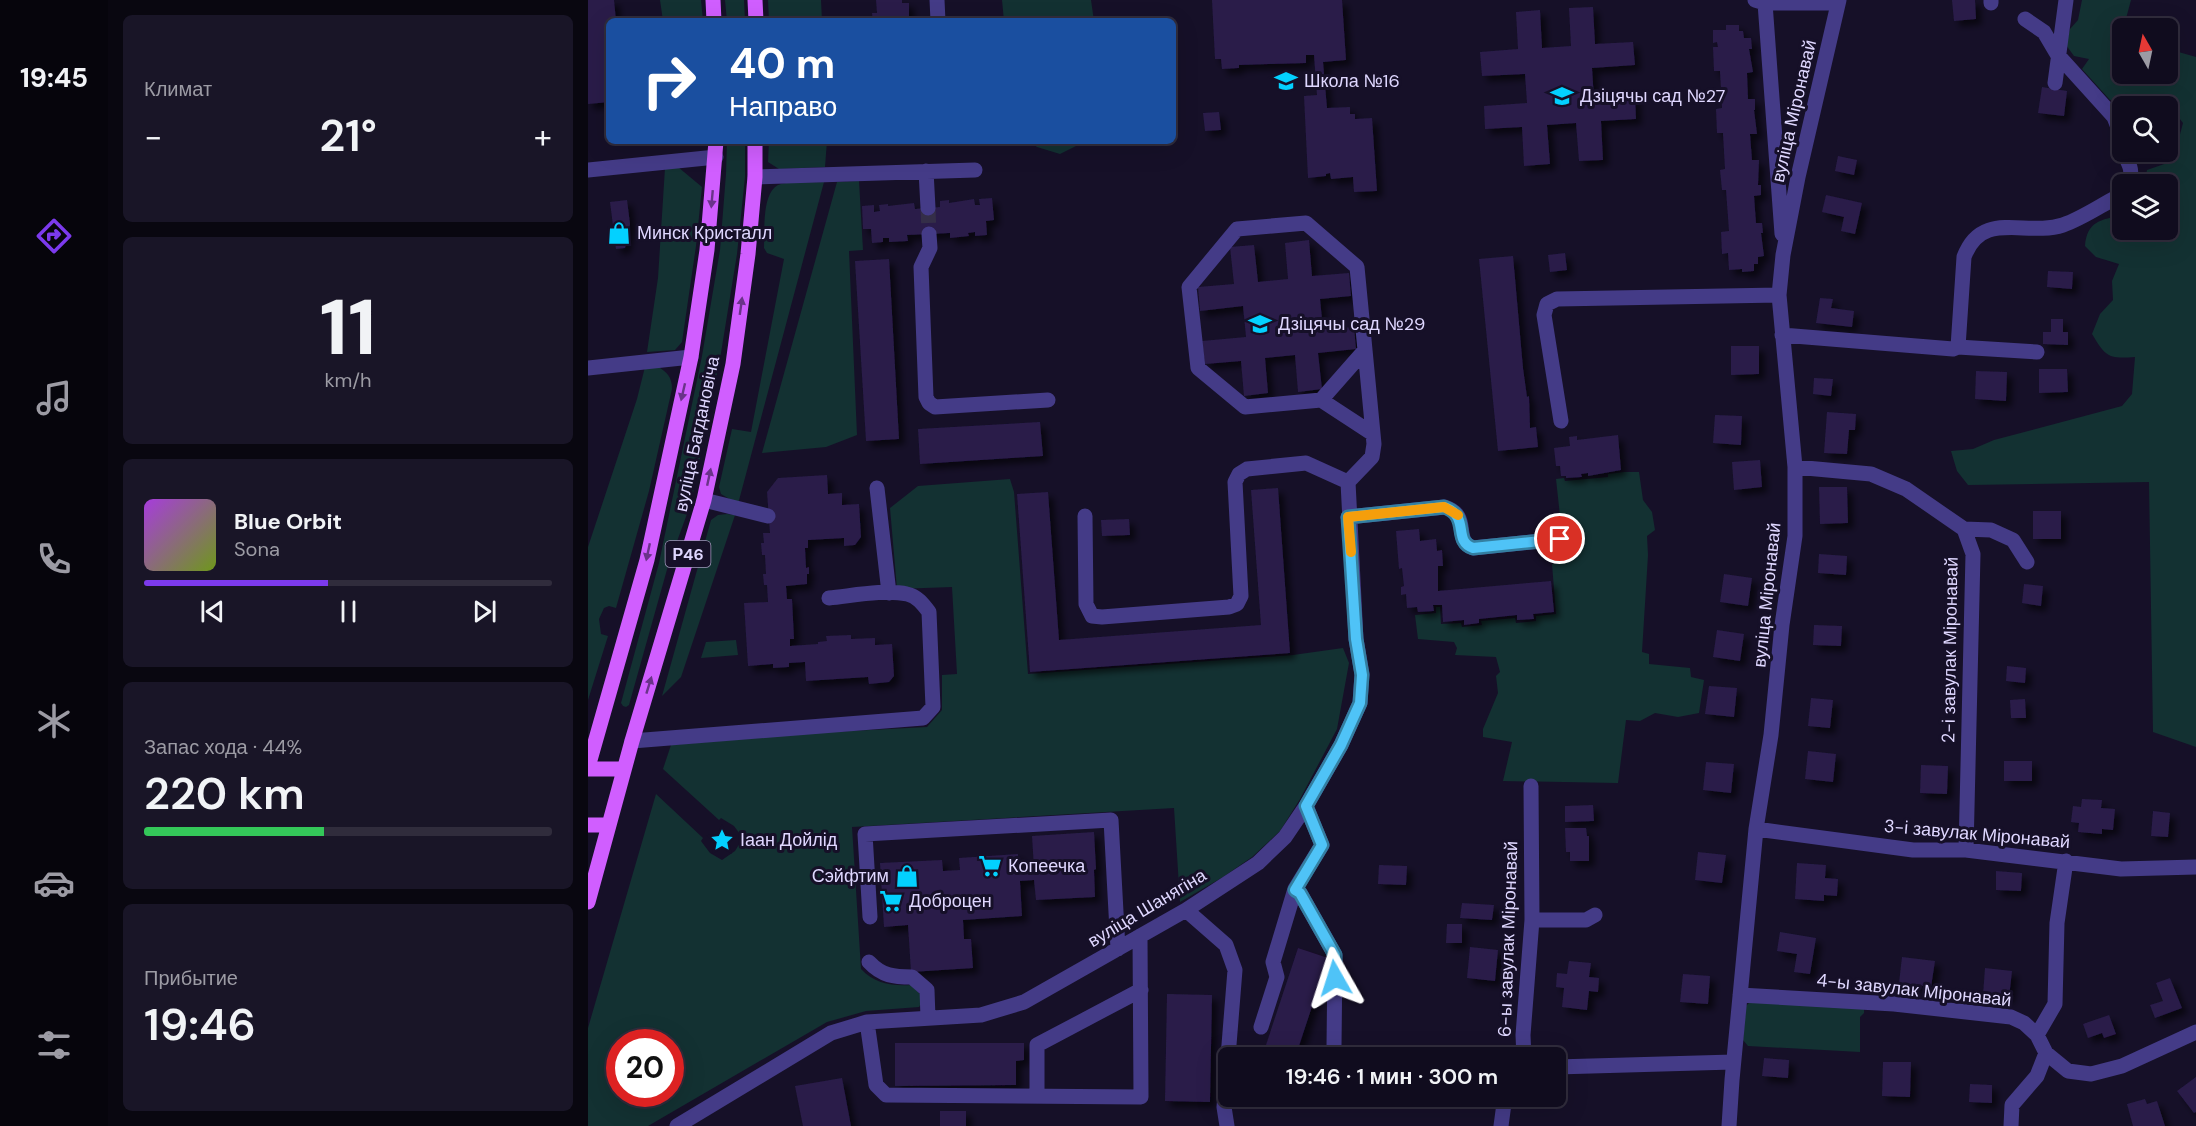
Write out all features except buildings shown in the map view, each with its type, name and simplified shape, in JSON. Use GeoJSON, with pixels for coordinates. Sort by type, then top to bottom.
{"type":"FeatureCollection","features":[{"type":"Feature","properties":{"kind":"main road"},"geometry":{"type":"LineString","coordinates":[[713,0],[714,18]]}},
{"type":"Feature","properties":{"kind":"main road"},"geometry":{"type":"LineString","coordinates":[[755,0],[756,18]]}},
{"type":"Feature","properties":{"kind":"main road","name":"вуліца Багдановіча"},"geometry":{"type":"LineString","coordinates":[[588,768],[647,560],[691,357],[707,250],[716,144]]}},
{"type":"Feature","properties":{"kind":"main road","name":"вуліца Багдановіча"},"geometry":{"type":"LineString","coordinates":[[588,902],[632,741],[704,500],[733,364],[748,254],[756,144]]}},
{"type":"Feature","properties":{"kind":"main road"},"geometry":{"type":"LineString","coordinates":[[588,768],[624,769]]}},
{"type":"Feature","properties":{"kind":"main road"},"geometry":{"type":"LineString","coordinates":[[588,825],[609,825]]}},
{"type":"Feature","properties":{"kind":"street"},"geometry":{"type":"LineString","coordinates":[[937,0],[938,18]]}},
{"type":"Feature","properties":{"kind":"street"},"geometry":{"type":"LineString","coordinates":[[2055,83],[2057,54],[2066,0]]}},
{"type":"Feature","properties":{"kind":"street"},"geometry":{"type":"LineString","coordinates":[[1783,255],[1760,2],[1839,2]]}},
{"type":"Feature","properties":{"kind":"street","name":"вуліца Міронавай"},"geometry":{"type":"LineString","coordinates":[[1729,1126],[1733,1062],[1756,829],[1771,735],[1782,625],[1795,536],[1795,467],[1779,295],[1783,255],[1798,177],[1839,2]]}},
{"type":"Feature","properties":{"kind":"street"},"geometry":{"type":"LineString","coordinates":[[2025,19],[2044,32],[2057,54],[2112,115]]}},
{"type":"Feature","properties":{"kind":"street"},"geometry":{"type":"LineString","coordinates":[[588,170],[716,157]]}},
{"type":"Feature","properties":{"kind":"street"},"geometry":{"type":"LineString","coordinates":[[755,177],[975,170]]}},
{"type":"Feature","properties":{"kind":"street"},"geometry":{"type":"LineString","coordinates":[[926,171],[928,208]]}},
{"type":"Feature","properties":{"kind":"street"},"geometry":{"type":"LineString","coordinates":[[1958,347],[1964,257],[1976,235],[2000,228],[2044,228],[2063,225],[2112,199]]}},
{"type":"Feature","properties":{"kind":"street"},"geometry":{"type":"LineString","coordinates":[[1085,516],[1086,604],[1092,616],[1229,607],[1237,604],[1241,596],[1235,482],[1239,474],[1247,469],[1306,463],[1348,482],[1372,457],[1374,444],[1358,267],[1306,223],[1237,229],[1189,287],[1198,368],[1245,407],[1321,400],[1373,435]]}},
{"type":"Feature","properties":{"kind":"street"},"geometry":{"type":"LineString","coordinates":[[929,234],[930,248],[921,267],[926,397],[929,404],[935,407],[1048,400]]}},
{"type":"Feature","properties":{"kind":"street"},"geometry":{"type":"LineString","coordinates":[[1561,421],[1544,315],[1547,304],[1557,298],[1779,295]]}},
{"type":"Feature","properties":{"kind":"street"},"geometry":{"type":"LineString","coordinates":[[1782,335],[1953,349],[1958,347],[2037,352]]}},
{"type":"Feature","properties":{"kind":"street"},"geometry":{"type":"LineString","coordinates":[[1321,400],[1365,350]]}},
{"type":"Feature","properties":{"kind":"street"},"geometry":{"type":"LineString","coordinates":[[595,368],[691,357]]}},
{"type":"Feature","properties":{"kind":"street"},"geometry":{"type":"LineString","coordinates":[[1795,467],[1871,474],[1906,489],[1964,529],[1991,530],[2013,540],[2027,562]]}},
{"type":"Feature","properties":{"kind":"street","name":"вуліца Шанягіна"},"geometry":{"type":"LineString","coordinates":[[677,1126],[831,1033],[867,1022],[981,1015],[1024,1002],[1186,910],[1258,863],[1285,837],[1306,806],[1341,745],[1360,703],[1362,675],[1356,639],[1348,482]]}},
{"type":"Feature","properties":{"kind":"street"},"geometry":{"type":"LineString","coordinates":[[877,488],[889,593]]}},
{"type":"Feature","properties":{"kind":"street"},"geometry":{"type":"LineString","coordinates":[[704,500],[768,516]]}},
{"type":"Feature","properties":{"kind":"street"},"geometry":{"type":"LineString","coordinates":[[1348,517],[1444,507],[1457,514],[1461,520],[1463,540],[1466,545],[1473,548],[1560,539]]}},
{"type":"Feature","properties":{"kind":"street","name":"2-і завулак Міронавай"},"geometry":{"type":"LineString","coordinates":[[1964,529],[1973,554],[1966,849]]}},
{"type":"Feature","properties":{"kind":"street"},"geometry":{"type":"LineString","coordinates":[[632,741],[923,718],[933,707],[929,612],[922,602],[908,594],[889,593],[829,598]]}},
{"type":"Feature","properties":{"kind":"street","name":"6-ы завулак Міронавай"},"geometry":{"type":"LineString","coordinates":[[1524,1047],[1532,920],[1531,786]]}},
{"type":"Feature","properties":{"kind":"street"},"geometry":{"type":"LineString","coordinates":[[1261,1027],[1277,977],[1273,962],[1295,890],[1322,845],[1306,806]]}},
{"type":"Feature","properties":{"kind":"street"},"geometry":{"type":"LineString","coordinates":[[870,917],[866,834],[1112,820],[1118,949]]}},
{"type":"Feature","properties":{"kind":"street","name":"3-і завулак Міронавай"},"geometry":{"type":"LineString","coordinates":[[1756,829],[1913,850],[1966,849],[2121,869],[2196,867]]}},
{"type":"Feature","properties":{"kind":"street"},"geometry":{"type":"LineString","coordinates":[[2037,1035],[2055,1004],[2057,923],[2066,861]]}},
{"type":"Feature","properties":{"kind":"street"},"geometry":{"type":"LineString","coordinates":[[1295,890],[1300,893],[1335,955],[1334,1047]]}},
{"type":"Feature","properties":{"kind":"street"},"geometry":{"type":"LineString","coordinates":[[1186,910],[1226,945],[1235,970],[1224,1107],[1227,1126]]}},
{"type":"Feature","properties":{"kind":"street"},"geometry":{"type":"LineString","coordinates":[[1532,920],[1586,920],[1595,915]]}},
{"type":"Feature","properties":{"kind":"street"},"geometry":{"type":"LineString","coordinates":[[867,1022],[876,1086],[886,1095],[1141,1097],[1140,936]]}},
{"type":"Feature","properties":{"kind":"street"},"geometry":{"type":"LineString","coordinates":[[869,962],[877,971],[892,977],[912,977],[927,990],[928,1018]]}},
{"type":"Feature","properties":{"kind":"street"},"geometry":{"type":"LineString","coordinates":[[1037,1096],[1037,1045],[1141,990]]}},
{"type":"Feature","properties":{"kind":"street","name":"4-ы завулак Міронавай"},"geometry":{"type":"LineString","coordinates":[[1740,995],[1894,1004],[2012,1017],[2025,1023],[2037,1035],[2046,1053],[2068,1071],[2091,1074],[2122,1066],[2196,1032]]}},
{"type":"Feature","properties":{"kind":"street"},"geometry":{"type":"LineString","coordinates":[[2011,1126],[2012,1105],[2037,1076],[2046,1053]]}},
{"type":"Feature","properties":{"kind":"street"},"geometry":{"type":"LineString","coordinates":[[1566,1067],[1733,1062]]}},
{"type":"Feature","properties":{"kind":"street"},"geometry":{"type":"LineString","coordinates":[[1501,1126],[1504,1107]]}},
{"type":"Feature","properties":{"kind":"green space"},"geometry":{"type":"Polygon","coordinates":[[[660,0],[701,0],[703,18],[663,18],[660,0]]]}},
{"type":"Feature","properties":{"kind":"green space"},"geometry":{"type":"Polygon","coordinates":[[[725,0],[744,0],[745,18],[727,18],[725,0]]]}},
{"type":"Feature","properties":{"kind":"green space"},"geometry":{"type":"Polygon","coordinates":[[[768,0],[821,0],[822,18],[769,18],[768,0]]]}},
{"type":"Feature","properties":{"kind":"green space"},"geometry":{"type":"Polygon","coordinates":[[[1002,0],[1091,0],[1094,18],[1004,18],[1002,0]]]}},
{"type":"Feature","properties":{"kind":"green space"},"geometry":{"type":"Polygon","coordinates":[[[2082,0],[2131,0],[2126,18],[2112,18],[2112,84],[2178,84],[2178,52],[2196,57],[2196,747],[2153,732],[2149,482],[1968,485],[1957,471],[1951,451],[1973,449],[1994,440],[2122,406],[2132,394],[2135,357],[2109,355],[2101,348],[2092,334],[2100,314],[2113,300],[2112,281],[2119,264],[2096,257],[2085,246],[2086,238],[2096,223],[2112,217],[2112,240],[2178,240],[2178,174],[2146,174],[2147,170],[2170,162],[2178,162],[2178,142],[2183,123],[2178,117],[2178,96],[2112,96],[2110,100],[2082,69],[2089,59],[2074,56],[2066,45],[2070,29],[2078,20],[2082,0]]]}},
{"type":"Feature","properties":{"kind":"green space"},"geometry":{"type":"Polygon","coordinates":[[[727,144],[745,144],[745,177],[737,254],[720,359],[691,503],[668,566],[629,705],[626,707],[621,703],[659,563],[702,356],[720,250],[727,144]]]}},
{"type":"Feature","properties":{"kind":"green space"},"geometry":{"type":"Polygon","coordinates":[[[769,144],[827,144],[825,167],[779,169],[768,162],[769,144]]]}},
{"type":"Feature","properties":{"kind":"green space"},"geometry":{"type":"Polygon","coordinates":[[[1033,144],[1080,144],[1060,154],[1033,144]]]}},
{"type":"Feature","properties":{"kind":"green space"},"geometry":{"type":"Polygon","coordinates":[[[678,167],[702,187],[682,342],[675,350],[647,352],[658,278],[665,168],[678,167]]]}},
{"type":"Feature","properties":{"kind":"green space"},"geometry":{"type":"Polygon","coordinates":[[[859,181],[863,250],[849,251],[857,435],[826,447],[762,453],[837,182],[859,181]]]}},
{"type":"Feature","properties":{"kind":"green space"},"geometry":{"type":"Polygon","coordinates":[[[824,182],[738,504],[721,494],[719,487],[732,429],[751,432],[784,259],[767,253],[764,248],[767,202],[775,187],[781,184],[824,182]]]}},
{"type":"Feature","properties":{"kind":"green space"},"geometry":{"type":"Polygon","coordinates":[[[657,366],[668,375],[672,389],[649,491],[616,608],[609,606],[604,608],[599,619],[601,634],[608,636],[588,700],[588,547],[637,399],[645,367],[657,366]]]}},
{"type":"Feature","properties":{"kind":"green space"},"geometry":{"type":"Polygon","coordinates":[[[1639,472],[1643,500],[1652,512],[1655,530],[1647,536],[1648,555],[1642,652],[1649,654],[1649,664],[1690,668],[1691,677],[1704,680],[1699,713],[1678,717],[1655,713],[1640,721],[1626,720],[1618,783],[1503,781],[1512,742],[1483,737],[1483,729],[1498,693],[1496,676],[1500,672],[1496,657],[1455,655],[1457,648],[1454,642],[1418,639],[1415,615],[1436,613],[1436,607],[1440,607],[1441,624],[1461,623],[1462,627],[1482,625],[1481,621],[1515,618],[1516,623],[1536,621],[1536,616],[1556,614],[1552,564],[1565,562],[1556,479],[1564,478],[1565,481],[1608,477],[1608,474],[1639,472]]]}},
{"type":"Feature","properties":{"kind":"green space"},"geometry":{"type":"Polygon","coordinates":[[[1010,479],[1014,492],[1028,674],[1293,655],[1343,648],[1349,663],[1337,729],[1300,799],[1280,831],[1252,857],[1180,902],[1174,808],[852,827],[861,969],[872,978],[884,983],[911,985],[921,995],[922,1002],[919,1007],[866,1011],[827,1022],[684,1105],[684,1029],[606,1029],[606,1107],[681,1107],[648,1126],[588,1126],[588,1028],[656,794],[703,838],[701,841],[710,853],[722,860],[735,851],[743,838],[734,826],[721,818],[719,820],[663,769],[671,745],[813,733],[927,727],[942,710],[942,675],[957,674],[952,587],[897,589],[890,508],[918,486],[1010,479]]]}},
{"type":"Feature","properties":{"kind":"green space"},"geometry":{"type":"Polygon","coordinates":[[[718,515],[735,515],[681,677],[662,696],[711,520],[718,515]]]}},
{"type":"Feature","properties":{"kind":"green space"},"geometry":{"type":"Polygon","coordinates":[[[736,640],[738,655],[701,658],[706,642],[736,640]]]}},
{"type":"Feature","properties":{"kind":"green space"},"geometry":{"type":"Polygon","coordinates":[[[1750,1002],[1864,1007],[1864,1013],[1860,1017],[1860,1052],[1748,1046],[1743,1040],[1746,1006],[1750,1002]]]}},
{"type":"Feature","properties":{"kind":"tunnel"},"geometry":{"type":"LineString","coordinates":[[928,208],[929,234]]}},
{"type":"Feature","properties":{"kind":"slow traffic"},"geometry":{"type":"LineString","coordinates":[[1351,552],[1348,517],[1444,507],[1458,515]]}},
{"type":"Feature","properties":{"kind":"place","name":"Школа №16"},"geometry":{"type":"Point","coordinates":[1286,81]}},
{"type":"Feature","properties":{"kind":"place","name":"Дзіцячы сад №27"},"geometry":{"type":"Point","coordinates":[1562,96]}},
{"type":"Feature","properties":{"kind":"place","name":"Минск Кристалл"},"geometry":{"type":"Point","coordinates":[619,233]}},
{"type":"Feature","properties":{"kind":"place","name":"Дзіцячы сад №29"},"geometry":{"type":"Point","coordinates":[1260,324]}},
{"type":"Feature","properties":{"kind":"place","name":"Іаан Дойлід"},"geometry":{"type":"Point","coordinates":[722,840]}},
{"type":"Feature","properties":{"kind":"place","name":"Копеечка"},"geometry":{"type":"Point","coordinates":[990,866]}},
{"type":"Feature","properties":{"kind":"place","name":"Сэйфтим"},"geometry":{"type":"Point","coordinates":[907,876]}},
{"type":"Feature","properties":{"kind":"place","name":"Доброцен"},"geometry":{"type":"Point","coordinates":[891,901]}},
{"type":"Feature","properties":{"kind":"route"},"geometry":{"type":"LineString","coordinates":[[1335,978],[1335,955],[1300,893],[1295,890],[1322,845],[1306,806],[1341,745],[1360,703],[1362,675],[1356,639],[1348,517],[1444,507],[1457,514],[1461,520],[1463,540],[1466,545],[1473,548],[1560,539]]}}]}
